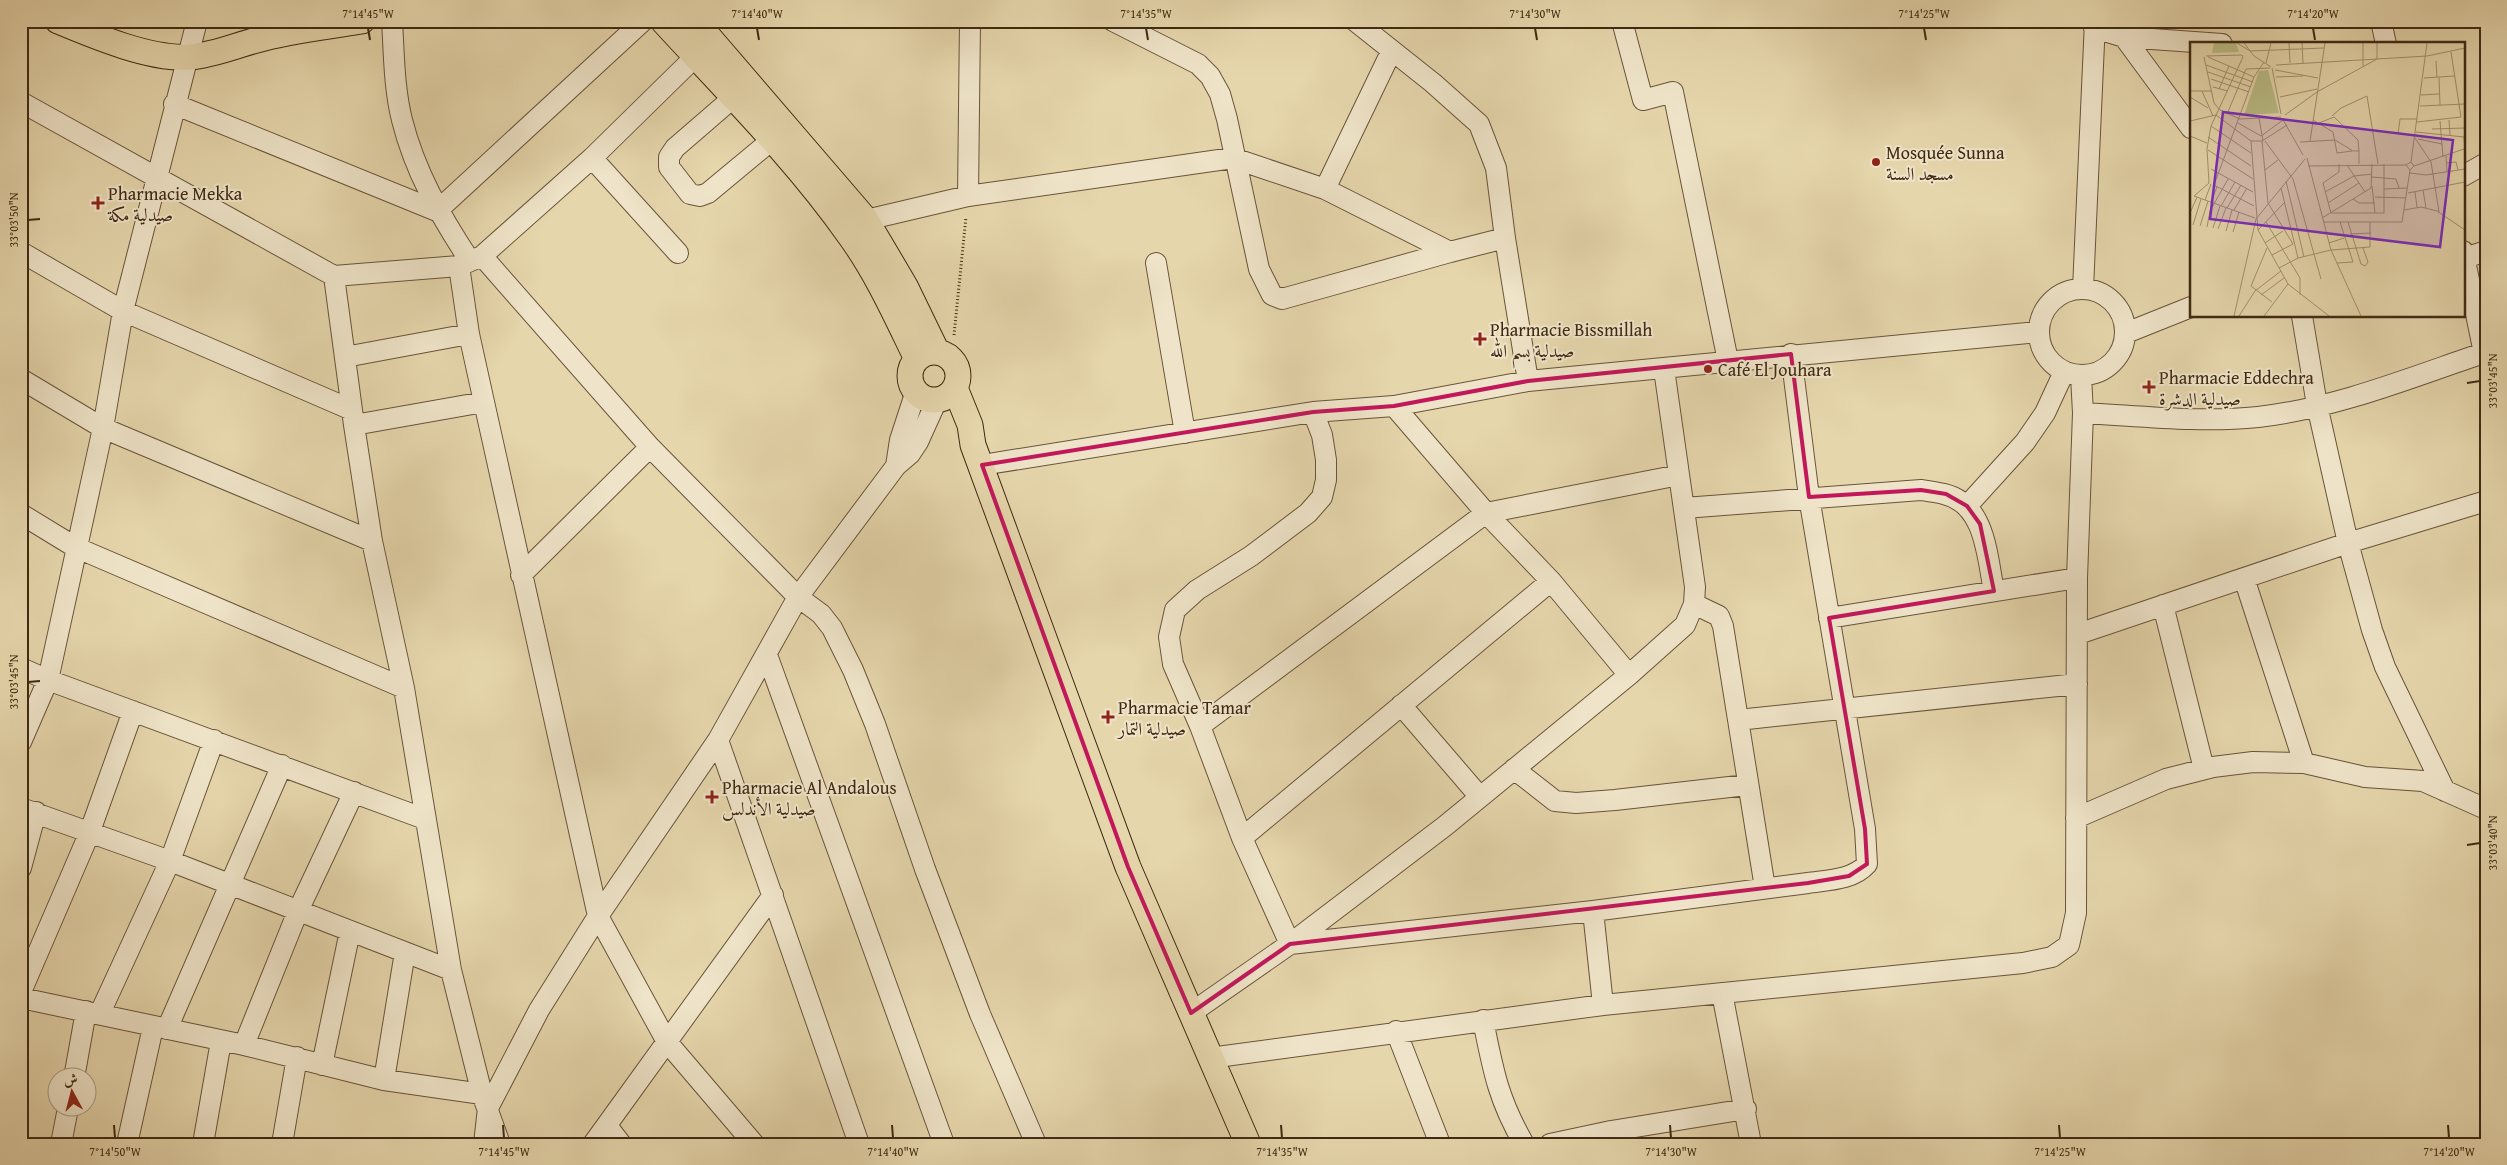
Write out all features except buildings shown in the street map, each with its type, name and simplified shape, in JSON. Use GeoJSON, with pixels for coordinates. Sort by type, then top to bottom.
{"type":"FeatureCollection","features":[{"type":"Feature","properties":{"kind":"main road"},"geometry":{"type":"LineString","coordinates":[[58,21],[98,37],[160,55],[189,57],[225,50],[264,38],[362,21]]}},
{"type":"Feature","properties":{"kind":"main road"},"geometry":{"type":"LineString","coordinates":[[663,21],[773,139],[861,252],[935,356],[958,372],[937,394]]}},
{"type":"Feature","properties":{"kind":"main road"},"geometry":{"type":"LineString","coordinates":[[695,21],[866,220],[905,286],[935,356]]}},
{"type":"Feature","properties":{"kind":"main road"},"geometry":{"type":"LineString","coordinates":[[935,356],[911,371],[912,385],[937,394],[957,430],[978,455],[1128,867],[1248,1144]]}},
{"type":"Feature","properties":{"kind":"street"},"geometry":{"type":"LineString","coordinates":[[21,742],[48,680],[75,547],[103,428],[123,311],[174,104],[189,57],[197,21]]}},
{"type":"Feature","properties":{"kind":"street"},"geometry":{"type":"LineString","coordinates":[[392,21],[396,81],[402,119],[410,150],[438,211],[470,261],[650,447],[798,597],[821,614],[832,628],[853,670],[876,724],[926,869],[980,1014],[1036,1144]]}},
{"type":"Feature","properties":{"kind":"street"},"geometry":{"type":"LineString","coordinates":[[438,211],[643,21]]}},
{"type":"Feature","properties":{"kind":"street"},"geometry":{"type":"LineString","coordinates":[[968,196],[970,21]]}},
{"type":"Feature","properties":{"kind":"street"},"geometry":{"type":"LineString","coordinates":[[1113,21],[1198,64],[1210,76],[1220,94],[1259,269],[1272,295],[1282,299],[1506,238]]}},
{"type":"Feature","properties":{"kind":"street"},"geometry":{"type":"LineString","coordinates":[[1355,21],[1391,52],[1434,83],[1479,124],[1496,168],[1528,381]]}},
{"type":"Feature","properties":{"kind":"street"},"geometry":{"type":"LineString","coordinates":[[1622,21],[1643,100],[1673,92],[1728,362]]}},
{"type":"Feature","properties":{"kind":"street"},"geometry":{"type":"LineString","coordinates":[[2381,21],[2386,42]]}},
{"type":"Feature","properties":{"kind":"street"},"geometry":{"type":"LineString","coordinates":[[2083,289],[2095,25],[2124,37],[2194,42]]}},
{"type":"Feature","properties":{"kind":"street"},"geometry":{"type":"LineString","coordinates":[[2124,37],[2190,127]]}},
{"type":"Feature","properties":{"kind":"street"},"geometry":{"type":"LineString","coordinates":[[1325,188],[1391,52]]}},
{"type":"Feature","properties":{"kind":"street"},"geometry":{"type":"LineString","coordinates":[[21,102],[334,276],[470,261],[592,158],[696,56]]}},
{"type":"Feature","properties":{"kind":"street"},"geometry":{"type":"LineString","coordinates":[[734,97],[675,148],[669,157],[669,167],[690,194],[700,196],[708,193],[773,139]]}},
{"type":"Feature","properties":{"kind":"street"},"geometry":{"type":"LineString","coordinates":[[174,104],[438,211]]}},
{"type":"Feature","properties":{"kind":"street"},"geometry":{"type":"LineString","coordinates":[[592,158],[678,253]]}},
{"type":"Feature","properties":{"kind":"street"},"geometry":{"type":"LineString","coordinates":[[866,220],[968,196],[1234,158],[1325,188],[1450,252]]}},
{"type":"Feature","properties":{"kind":"street"},"geometry":{"type":"LineString","coordinates":[[2464,175],[2486,164]]}},
{"type":"Feature","properties":{"kind":"street"},"geometry":{"type":"LineString","coordinates":[[2083,413],[2222,419],[2260,417],[2317,405],[2394,385],[2485,353],[2464,254],[2486,251]]}},
{"type":"Feature","properties":{"kind":"street"},"geometry":{"type":"LineString","coordinates":[[21,252],[123,311],[353,418],[484,402]]}},
{"type":"Feature","properties":{"kind":"street"},"geometry":{"type":"LineString","coordinates":[[470,261],[469,334],[598,916],[668,1042],[754,1144]]}},
{"type":"Feature","properties":{"kind":"street"},"geometry":{"type":"LineString","coordinates":[[1156,263],[1184,433]]}},
{"type":"Feature","properties":{"kind":"street"},"geometry":{"type":"LineString","coordinates":[[334,276],[344,357],[372,541],[404,688],[451,970],[485,1101],[500,1144]]}},
{"type":"Feature","properties":{"kind":"street"},"geometry":{"type":"LineString","coordinates":[[2083,289],[2100,293],[2113,302],[2123,317],[2126,333],[2122,350],[2112,364],[2098,373],[2073,374],[2050,362],[2041,348],[2038,332],[2042,315],[2052,301],[2066,292],[2083,289]]}},
{"type":"Feature","properties":{"kind":"street"},"geometry":{"type":"LineString","coordinates":[[2126,333],[2190,307]]}},
{"type":"Feature","properties":{"kind":"street"},"geometry":{"type":"LineString","coordinates":[[2302,318],[2317,405],[2348,543],[2372,630],[2385,667],[2445,791]]}},
{"type":"Feature","properties":{"kind":"street"},"geometry":{"type":"LineString","coordinates":[[978,455],[1184,433],[1313,412],[1394,406],[1528,381],[1664,369],[1791,354],[2038,332]]}},
{"type":"Feature","properties":{"kind":"street"},"geometry":{"type":"LineString","coordinates":[[344,357],[469,334]]}},
{"type":"Feature","properties":{"kind":"street"},"geometry":{"type":"LineString","coordinates":[[1290,944],[1593,911],[1842,878],[1861,870],[1867,864],[1865,829],[1847,710],[1829,618],[1809,497],[1791,354]]}},
{"type":"Feature","properties":{"kind":"street"},"geometry":{"type":"LineString","coordinates":[[1191,1013],[1290,944],[1480,797],[1628,675],[1685,625],[1694,604],[1695,587],[1664,369]]}},
{"type":"Feature","properties":{"kind":"street"},"geometry":{"type":"LineString","coordinates":[[1210,1058],[1603,1004],[2023,963],[2052,957],[2069,945],[2076,912],[2077,578],[2083,413],[2073,374]]}},
{"type":"Feature","properties":{"kind":"street"},"geometry":{"type":"LineString","coordinates":[[1967,506],[2025,442],[2073,374]]}},
{"type":"Feature","properties":{"kind":"street"},"geometry":{"type":"LineString","coordinates":[[21,379],[103,428],[372,541]]}},
{"type":"Feature","properties":{"kind":"street"},"geometry":{"type":"LineString","coordinates":[[484,1144],[485,1101],[539,1010],[598,916],[718,740],[798,597],[896,466],[900,440],[937,394]]}},
{"type":"Feature","properties":{"kind":"street"},"geometry":{"type":"LineString","coordinates":[[1394,406],[1486,513],[1551,581],[1628,675]]}},
{"type":"Feature","properties":{"kind":"street"},"geometry":{"type":"LineString","coordinates":[[1290,944],[1242,838],[1200,726],[1173,664],[1169,637],[1176,610],[1197,590],[1252,556],[1308,513],[1322,497],[1326,480],[1326,460],[1322,435],[1313,412]]}},
{"type":"Feature","properties":{"kind":"street"},"geometry":{"type":"LineString","coordinates":[[521,575],[650,447]]}},
{"type":"Feature","properties":{"kind":"street"},"geometry":{"type":"LineString","coordinates":[[1200,726],[1486,513],[1679,475]]}},
{"type":"Feature","properties":{"kind":"street"},"geometry":{"type":"LineString","coordinates":[[1684,508],[1809,497],[1921,490],[1946,494],[1967,506],[1980,524],[1994,591]]}},
{"type":"Feature","properties":{"kind":"street"},"geometry":{"type":"LineString","coordinates":[[2078,634],[2348,543],[2486,501]]}},
{"type":"Feature","properties":{"kind":"street"},"geometry":{"type":"LineString","coordinates":[[21,514],[75,547],[404,688]]}},
{"type":"Feature","properties":{"kind":"street"},"geometry":{"type":"LineString","coordinates":[[1829,618],[2077,578]]}},
{"type":"Feature","properties":{"kind":"street"},"geometry":{"type":"LineString","coordinates":[[2244,578],[2304,763]]}},
{"type":"Feature","properties":{"kind":"street"},"geometry":{"type":"LineString","coordinates":[[1242,838],[1551,581]]}},
{"type":"Feature","properties":{"kind":"street"},"geometry":{"type":"LineString","coordinates":[[1694,604],[1719,616],[1723,626],[1765,888]]}},
{"type":"Feature","properties":{"kind":"street"},"geometry":{"type":"LineString","coordinates":[[2163,605],[2204,769]]}},
{"type":"Feature","properties":{"kind":"street"},"geometry":{"type":"LineString","coordinates":[[767,655],[944,1144]]}},
{"type":"Feature","properties":{"kind":"street"},"geometry":{"type":"LineString","coordinates":[[21,668],[48,680],[425,819]]}},
{"type":"Feature","properties":{"kind":"street"},"geometry":{"type":"LineString","coordinates":[[1738,720],[1847,710],[2077,684]]}},
{"type":"Feature","properties":{"kind":"street"},"geometry":{"type":"LineString","coordinates":[[1402,705],[1480,797]]}},
{"type":"Feature","properties":{"kind":"street"},"geometry":{"type":"LineString","coordinates":[[21,992],[89,834],[133,711]]}},
{"type":"Feature","properties":{"kind":"street"},"geometry":{"type":"LineString","coordinates":[[77,1068],[93,1012],[170,861],[214,740]]}},
{"type":"Feature","properties":{"kind":"street"},"geometry":{"type":"LineString","coordinates":[[718,740],[859,1144]]}},
{"type":"Feature","properties":{"kind":"street"},"geometry":{"type":"LineString","coordinates":[[2076,818],[2166,779],[2204,769],[2254,762],[2304,763],[2365,777],[2423,781],[2486,809]]}},
{"type":"Feature","properties":{"kind":"street"},"geometry":{"type":"LineString","coordinates":[[127,1144],[160,1028],[230,884],[282,765]]}},
{"type":"Feature","properties":{"kind":"street"},"geometry":{"type":"LineString","coordinates":[[1514,769],[1555,801],[1576,803],[1747,785]]}},
{"type":"Feature","properties":{"kind":"street"},"geometry":{"type":"LineString","coordinates":[[244,1045],[298,911],[354,792]]}},
{"type":"Feature","properties":{"kind":"street"},"geometry":{"type":"LineString","coordinates":[[21,868],[29,810],[89,834],[170,861],[451,970]]}},
{"type":"Feature","properties":{"kind":"street"},"geometry":{"type":"LineString","coordinates":[[593,1144],[608,1127],[773,895]]}},
{"type":"Feature","properties":{"kind":"street"},"geometry":{"type":"LineString","coordinates":[[1593,911],[1603,1004]]}},
{"type":"Feature","properties":{"kind":"street"},"geometry":{"type":"LineString","coordinates":[[322,1065],[350,931]]}},
{"type":"Feature","properties":{"kind":"street"},"geometry":{"type":"LineString","coordinates":[[384,1080],[405,952]]}},
{"type":"Feature","properties":{"kind":"street"},"geometry":{"type":"LineString","coordinates":[[1722,993],[1746,1109],[1751,1144]]}},
{"type":"Feature","properties":{"kind":"street"},"geometry":{"type":"LineString","coordinates":[[21,998],[244,1045],[384,1080],[485,1101]]}},
{"type":"Feature","properties":{"kind":"street"},"geometry":{"type":"LineString","coordinates":[[1483,1020],[1499,1095],[1507,1116],[1524,1144]]}},
{"type":"Feature","properties":{"kind":"street"},"geometry":{"type":"LineString","coordinates":[[1396,1031],[1440,1144]]}},
{"type":"Feature","properties":{"kind":"street"},"geometry":{"type":"LineString","coordinates":[[203,1144],[221,1041]]}},
{"type":"Feature","properties":{"kind":"street"},"geometry":{"type":"LineString","coordinates":[[282,1144],[297,1057]]}},
{"type":"Feature","properties":{"kind":"street"},"geometry":{"type":"LineString","coordinates":[[1550,1144],[1613,1137],[1746,1109]]}},
{"type":"Feature","properties":{"kind":"street"},"geometry":{"type":"LineString","coordinates":[[61,1144],[66,1118]]}},
{"type":"Feature","properties":{"kind":"street"},"geometry":{"type":"LineString","coordinates":[[608,1127],[621,1144]]}},
{"type":"Feature","properties":{"kind":"path"},"geometry":{"type":"LineString","coordinates":[[935,356],[968,196]]}},
{"type":"Feature","properties":{"kind":"highlighted area"},"geometry":{"type":"Polygon","coordinates":[[[1791,354],[1809,497],[1921,490],[1946,494],[1967,506],[1980,524],[1994,591],[1829,618],[1865,829],[1867,864],[1849,876],[1808,883],[1290,944],[1191,1013],[1128,867],[982,465],[1313,412],[1394,406],[1528,381],[1791,354]]]}},
{"type":"Feature","properties":{"kind":"place","name":"Mosquée Sunna مسجد السنة"},"geometry":{"type":"Point","coordinates":[1876,162]}},
{"type":"Feature","properties":{"kind":"place","name":"Pharmacie Mekka صيدلية مكة"},"geometry":{"type":"Point","coordinates":[98,203]}},
{"type":"Feature","properties":{"kind":"place","name":"Pharmacie Bissmillah صيدلية بسم الله"},"geometry":{"type":"Point","coordinates":[1480,339]}},
{"type":"Feature","properties":{"kind":"place","name":"Café El Jouhara"},"geometry":{"type":"Point","coordinates":[1708,369]}},
{"type":"Feature","properties":{"kind":"place","name":"Pharmacie Eddechra صيدلية الدشرة"},"geometry":{"type":"Point","coordinates":[2149,387]}},
{"type":"Feature","properties":{"kind":"place","name":"Pharmacie Tamar صيدلية التمار"},"geometry":{"type":"Point","coordinates":[1108,717]}},
{"type":"Feature","properties":{"kind":"place","name":"Pharmacie Al Andalous صيدلية الأندلس"},"geometry":{"type":"Point","coordinates":[712,797]}}]}
